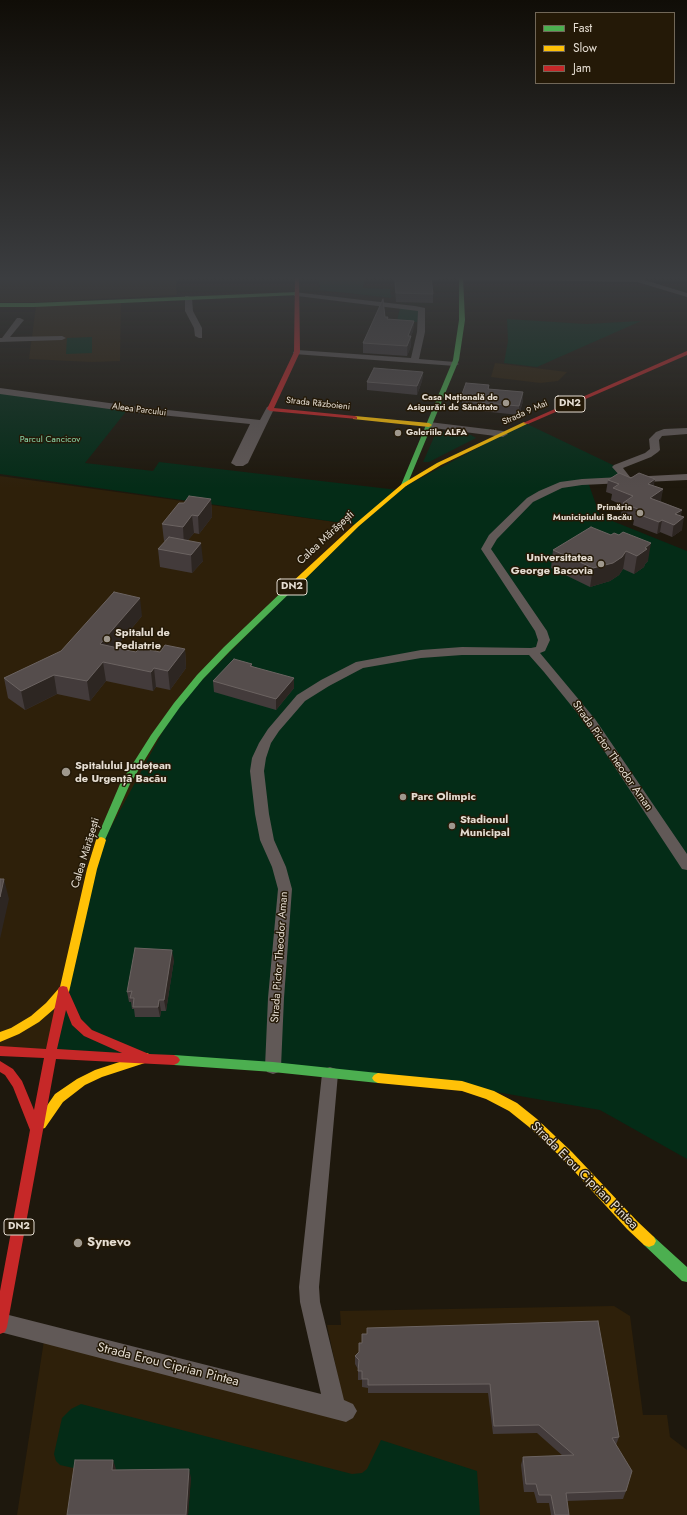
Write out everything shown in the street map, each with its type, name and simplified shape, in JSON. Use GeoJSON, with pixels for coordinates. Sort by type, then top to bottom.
{"type":"FeatureCollection","features":[{"type":"Feature","properties":{"kind":"main road","name":"Strada Războieni"},"geometry":{"type":"LineString","coordinates":[[298,347],[298,352],[270,409],[429,425]]}},
{"type":"Feature","properties":{"kind":"main road","name":"Calea Mărășești"},"geometry":{"type":"LineString","coordinates":[[0,1325],[63,990],[92,869],[101,840],[125,784],[154,737],[177,705],[200,677],[227,649],[357,525],[401,488],[455,364],[458,347]]}},
{"type":"Feature","properties":{"kind":"main road","name":"Strada 9 Mai"},"geometry":{"type":"LineString","coordinates":[[401,488],[439,464],[503,434],[686,354]]}},
{"type":"Feature","properties":{"kind":"main road"},"geometry":{"type":"LineString","coordinates":[[0,1038],[16,1031],[35,1019],[50,1006],[63,990],[76,1022],[88,1033],[147,1058]]}},
{"type":"Feature","properties":{"kind":"main road","name":"Strada Erou Ciprian Pintea"},"geometry":{"type":"LineString","coordinates":[[0,1051],[147,1058],[273,1067],[330,1074],[462,1086],[490,1095],[513,1107],[534,1123],[568,1156],[632,1225],[687,1276]]}},
{"type":"Feature","properties":{"kind":"main road"},"geometry":{"type":"LineString","coordinates":[[37,1131],[59,1098],[81,1082],[99,1073],[147,1058]]}},
{"type":"Feature","properties":{"kind":"main road"},"geometry":{"type":"LineString","coordinates":[[0,1066],[9,1072],[18,1085],[37,1131]]}},
{"type":"Feature","properties":{"kind":"street"},"geometry":{"type":"LineString","coordinates":[[414,361],[417,347]]}},
{"type":"Feature","properties":{"kind":"street"},"geometry":{"type":"LineString","coordinates":[[298,352],[455,364]]}},
{"type":"Feature","properties":{"kind":"street","name":"Aleea Parcului"},"geometry":{"type":"LineString","coordinates":[[0,391],[131,409],[259,422],[270,409]]}},
{"type":"Feature","properties":{"kind":"street","name":"Strada Războieni"},"geometry":{"type":"LineString","coordinates":[[429,425],[503,434]]}},
{"type":"Feature","properties":{"kind":"street"},"geometry":{"type":"LineString","coordinates":[[628,480],[617,467],[655,450],[654,439],[658,434],[664,432],[687,431]]}},
{"type":"Feature","properties":{"kind":"street"},"geometry":{"type":"LineString","coordinates":[[532,652],[541,649],[544,640],[541,631],[496,568],[486,550],[492,537],[530,500],[546,490],[571,483],[687,477]]}},
{"type":"Feature","properties":{"kind":"street","name":"Strada Pictor Theodor Aman"},"geometry":{"type":"LineString","coordinates":[[273,1067],[276,998],[285,889],[280,867],[267,840],[262,814],[258,771],[259,758],[265,743],[287,713],[302,698],[325,683],[360,665],[421,654],[462,651],[532,652],[548,669],[591,722],[687,865]]}},
{"type":"Feature","properties":{"kind":"street","name":"Strada Erou Ciprian Pintea"},"geometry":{"type":"LineString","coordinates":[[0,1325],[340,1410],[311,1308],[309,1287],[330,1074]]}},
{"type":"Feature","properties":{"kind":"shaded area"},"geometry":{"type":"Polygon","coordinates":[[[31,347],[120,347],[120,361],[92,362],[29,359],[31,347]]]}},
{"type":"Feature","properties":{"kind":"shaded area"},"geometry":{"type":"Polygon","coordinates":[[[495,363],[567,372],[558,381],[540,383],[491,377],[495,363]]]}},
{"type":"Feature","properties":{"kind":"shaded area","name":"Spitalului Județean de Urgență Bacău"},"geometry":{"type":"Polygon","coordinates":[[[0,476],[357,525],[50,1053],[0,1051],[0,476]]]}},
{"type":"Feature","properties":{"kind":"shaded area"},"geometry":{"type":"Polygon","coordinates":[[[614,1306],[630,1316],[643,1415],[667,1415],[670,1437],[687,1450],[687,1515],[17,1515],[45,1334],[345,1410],[327,1325],[341,1325],[340,1311],[614,1306]]]}},
{"type":"Feature","properties":{"kind":"green space"},"geometry":{"type":"Polygon","coordinates":[[[66,347],[92,347],[92,353],[66,354],[66,347]]]}},
{"type":"Feature","properties":{"kind":"green space"},"geometry":{"type":"Polygon","coordinates":[[[507,347],[583,347],[537,367],[504,363],[507,347]]]}},
{"type":"Feature","properties":{"kind":"green space","name":"Parc Olimpic"},"geometry":{"type":"Polygon","coordinates":[[[0,391],[128,409],[85,463],[153,471],[159,462],[398,490],[525,423],[617,467],[628,480],[588,482],[600,516],[687,551],[687,1159],[600,1110],[462,1086],[50,1053],[97,853],[177,705],[357,525],[0,474],[0,391]]]}},
{"type":"Feature","properties":{"kind":"green space"},"geometry":{"type":"Polygon","coordinates":[[[444,432],[471,435],[476,438],[429,462],[423,462],[435,435],[444,432]]]}},
{"type":"Feature","properties":{"kind":"green space"},"geometry":{"type":"Polygon","coordinates":[[[81,1404],[352,1474],[362,1473],[367,1469],[381,1440],[477,1471],[480,1515],[188,1515],[191,1478],[115,1479],[116,1469],[78,1469],[60,1465],[56,1461],[54,1454],[62,1418],[71,1409],[81,1404]]]}},
{"type":"Feature","properties":{"kind":"building"},"geometry":{"type":"Polygon","coordinates":[[[374,368],[423,372],[417,386],[367,382],[374,368]]]}},
{"type":"Feature","properties":{"kind":"building"},"geometry":{"type":"Polygon","coordinates":[[[466,383],[489,385],[488,389],[523,392],[519,406],[463,401],[465,395],[462,394],[466,383]]]}},
{"type":"Feature","properties":{"kind":"building"},"geometry":{"type":"Polygon","coordinates":[[[619,473],[631,478],[639,473],[655,479],[648,484],[663,489],[650,498],[682,510],[675,514],[684,517],[674,525],[662,520],[659,522],[635,513],[640,510],[623,503],[633,496],[613,488],[619,484],[608,480],[619,473]]]}},
{"type":"Feature","properties":{"kind":"building"},"geometry":{"type":"Polygon","coordinates":[[[189,496],[211,499],[198,516],[192,515],[183,527],[162,524],[179,503],[184,503],[189,496]]]}},
{"type":"Feature","properties":{"kind":"building"},"geometry":{"type":"Polygon","coordinates":[[[591,527],[611,535],[614,533],[619,535],[623,532],[651,543],[645,548],[647,549],[637,556],[626,551],[622,557],[613,563],[593,568],[553,550],[591,527]]]}},
{"type":"Feature","properties":{"kind":"building"},"geometry":{"type":"Polygon","coordinates":[[[169,537],[201,543],[191,555],[158,549],[169,537]]]}},
{"type":"Feature","properties":{"kind":"building"},"geometry":{"type":"Polygon","coordinates":[[[114,592],[140,598],[100,644],[136,652],[140,648],[160,652],[165,645],[185,649],[168,671],[154,668],[151,672],[103,662],[87,681],[54,675],[21,691],[4,678],[61,651],[114,592]]]}},
{"type":"Feature","properties":{"kind":"building"},"geometry":{"type":"Polygon","coordinates":[[[234,659],[252,664],[250,666],[294,678],[276,699],[213,681],[234,659]]]}},
{"type":"Feature","properties":{"kind":"building"},"geometry":{"type":"Polygon","coordinates":[[[0,879],[4,879],[0,897],[0,879]]]}},
{"type":"Feature","properties":{"kind":"building"},"geometry":{"type":"Polygon","coordinates":[[[135,948],[172,950],[164,1000],[159,1000],[158,1007],[133,1007],[134,998],[130,998],[132,991],[127,992],[135,948]]]}},
{"type":"Feature","properties":{"kind":"building"},"geometry":{"type":"Polygon","coordinates":[[[598,1321],[619,1437],[612,1438],[632,1471],[626,1491],[566,1493],[569,1515],[555,1515],[551,1495],[539,1495],[536,1484],[526,1484],[523,1457],[574,1455],[539,1425],[494,1426],[490,1384],[368,1385],[368,1379],[362,1379],[362,1371],[358,1371],[359,1360],[355,1356],[359,1352],[359,1343],[362,1343],[362,1334],[367,1334],[367,1328],[598,1321]]]}},
{"type":"Feature","properties":{"kind":"building"},"geometry":{"type":"Polygon","coordinates":[[[75,1460],[113,1460],[112,1470],[189,1469],[186,1515],[67,1515],[75,1460]]]}},
{"type":"Feature","properties":{"kind":"traffic: fast"},"geometry":{"type":"LineString","coordinates":[[404,485],[456,360],[458,347]]}},
{"type":"Feature","properties":{"kind":"traffic: fast"},"geometry":{"type":"LineString","coordinates":[[101,840],[125,784],[154,737],[177,705],[200,677],[227,649],[293,586]]}},
{"type":"Feature","properties":{"kind":"traffic: fast"},"geometry":{"type":"LineString","coordinates":[[174,1060],[273,1067],[378,1078]]}},
{"type":"Feature","properties":{"kind":"traffic: fast"},"geometry":{"type":"LineString","coordinates":[[649,1241],[687,1276]]}},
{"type":"Feature","properties":{"kind":"traffic: slow"},"geometry":{"type":"LineString","coordinates":[[355,418],[429,425]]}},
{"type":"Feature","properties":{"kind":"traffic: slow"},"geometry":{"type":"LineString","coordinates":[[293,586],[357,525],[404,485],[439,464],[526,423]]}},
{"type":"Feature","properties":{"kind":"traffic: slow"},"geometry":{"type":"LineString","coordinates":[[64,992],[92,869],[101,840]]}},
{"type":"Feature","properties":{"kind":"traffic: slow"},"geometry":{"type":"LineString","coordinates":[[0,1037],[15,1031],[35,1019],[50,1006],[63,990]]}},
{"type":"Feature","properties":{"kind":"traffic: slow"},"geometry":{"type":"LineString","coordinates":[[41,1124],[59,1098],[81,1082],[99,1073],[147,1058]]}},
{"type":"Feature","properties":{"kind":"traffic: slow"},"geometry":{"type":"LineString","coordinates":[[378,1078],[462,1086],[490,1095],[513,1107],[533,1123],[568,1156],[632,1225],[649,1241]]}},
{"type":"Feature","properties":{"kind":"traffic: jam"},"geometry":{"type":"LineString","coordinates":[[297,347],[297,352],[270,409],[355,418]]}},
{"type":"Feature","properties":{"kind":"traffic: jam"},"geometry":{"type":"LineString","coordinates":[[526,423],[687,353]]}},
{"type":"Feature","properties":{"kind":"traffic: jam"},"geometry":{"type":"LineString","coordinates":[[63,990],[76,1022],[88,1033],[147,1058]]}},
{"type":"Feature","properties":{"kind":"traffic: jam"},"geometry":{"type":"LineString","coordinates":[[0,1327],[54,1036],[64,992]]}},
{"type":"Feature","properties":{"kind":"traffic: jam"},"geometry":{"type":"LineString","coordinates":[[0,1051],[174,1060]]}},
{"type":"Feature","properties":{"kind":"traffic: jam"},"geometry":{"type":"LineString","coordinates":[[0,1066],[9,1072],[18,1085],[37,1131]]}},
{"type":"Feature","properties":{"kind":"place","name":"Casa Națională de Asigurări de Sănătate"},"geometry":{"type":"Point","coordinates":[506,403]}},
{"type":"Feature","properties":{"kind":"place","name":"Galeriile ALFA"},"geometry":{"type":"Point","coordinates":[398,433]}},
{"type":"Feature","properties":{"kind":"place","name":"Primăria Municipiului Bacău"},"geometry":{"type":"Point","coordinates":[640,513]}},
{"type":"Feature","properties":{"kind":"place","name":"Universitatea George Bacovia"},"geometry":{"type":"Point","coordinates":[601,564]}},
{"type":"Feature","properties":{"kind":"place","name":"Spitalul de Pediatrie"},"geometry":{"type":"Point","coordinates":[107,639]}},
{"type":"Feature","properties":{"kind":"place","name":"Spitalului Județean de Urgență Bacău"},"geometry":{"type":"Point","coordinates":[66,772]}},
{"type":"Feature","properties":{"kind":"place","name":"Parc Olimpic"},"geometry":{"type":"Point","coordinates":[403,797]}},
{"type":"Feature","properties":{"kind":"place","name":"Stadionul Municipal"},"geometry":{"type":"Point","coordinates":[452,826]}},
{"type":"Feature","properties":{"kind":"place","name":"Synevo"},"geometry":{"type":"Point","coordinates":[78,1243]}},
{"type":"Feature","properties":{"kind":"park label","name":"Parcul Cancicov"},"geometry":{"type":"Point","coordinates":[50,440]}}]}
